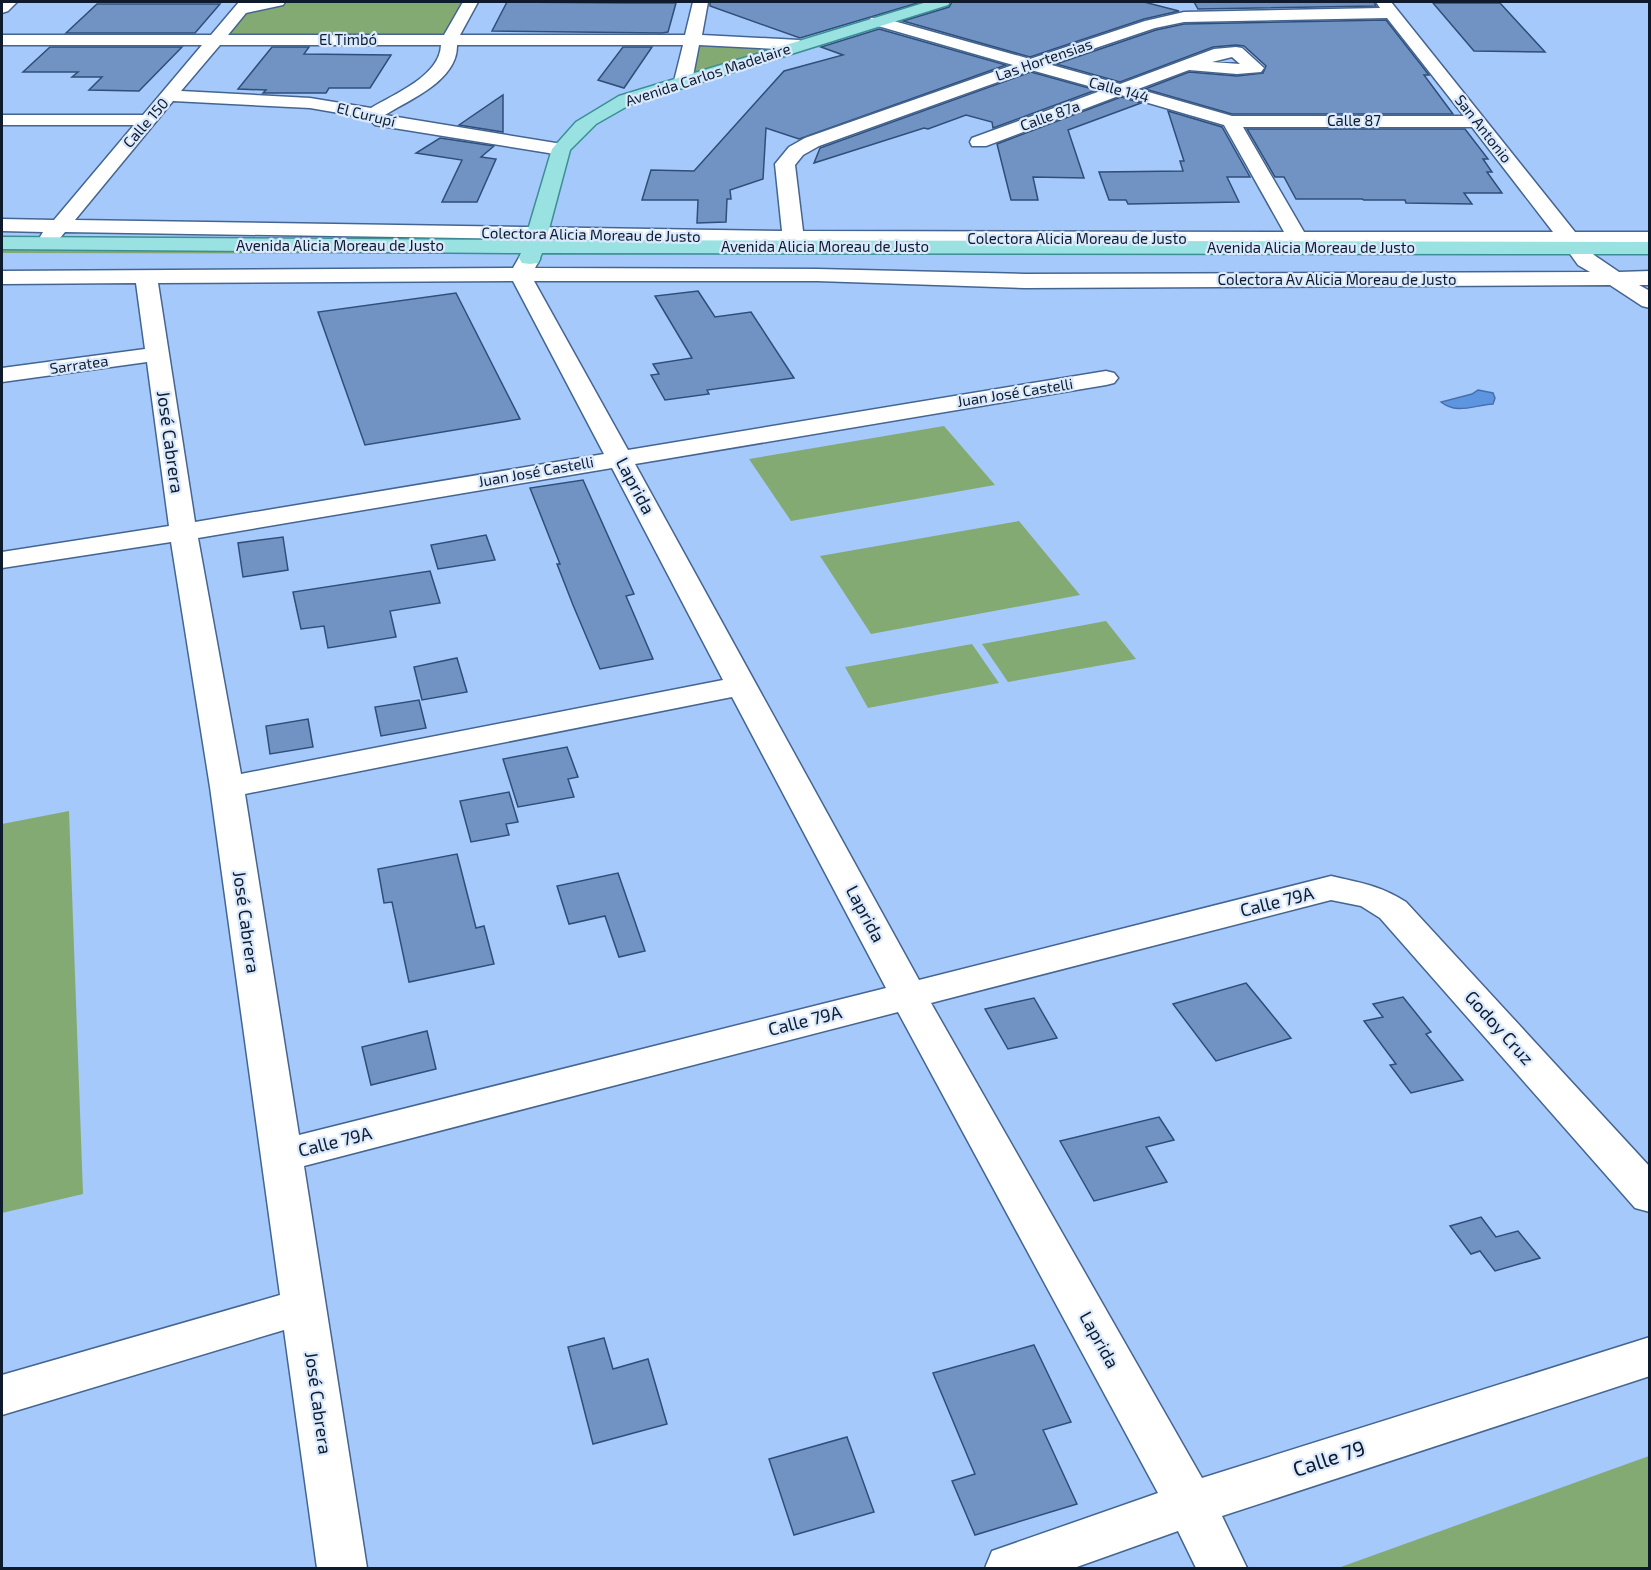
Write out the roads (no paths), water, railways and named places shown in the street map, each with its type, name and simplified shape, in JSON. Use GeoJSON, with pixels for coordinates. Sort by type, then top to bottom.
{"type":"FeatureCollection","features":[{"type":"Feature","properties":{"kind":"main road","name":"Avenida Carlos Madelaire"},"geometry":{"type":"LineString","coordinates":[[530,253],[561,149],[572,134],[592,118],[625,100],[942,2]]}},
{"type":"Feature","properties":{"kind":"main road","name":"Avenida Alicia Moreau de Justo"},"geometry":{"type":"LineString","coordinates":[[2,243],[530,253]]}},
{"type":"Feature","properties":{"kind":"main road","name":"Avenida Alicia Moreau de Justo"},"geometry":{"type":"LineString","coordinates":[[2,257],[530,253],[1578,251],[1650,248]]}},
{"type":"Feature","properties":{"kind":"main road","name":"Avenida Alicia Moreau de Justo"},"geometry":{"type":"LineString","coordinates":[[1578,251],[1650,260]]}},
{"type":"Feature","properties":{"kind":"street"},"geometry":{"type":"LineString","coordinates":[[2,8],[9,2]]}},
{"type":"Feature","properties":{"kind":"street"},"geometry":{"type":"LineString","coordinates":[[244,5],[277,2]]}},
{"type":"Feature","properties":{"kind":"street"},"geometry":{"type":"LineString","coordinates":[[374,114],[422,84],[443,67],[450,54],[449,40],[470,2]]}},
{"type":"Feature","properties":{"kind":"street"},"geometry":{"type":"LineString","coordinates":[[683,81],[701,2]]}},
{"type":"Feature","properties":{"kind":"street","name":"Calle 150"},"geometry":{"type":"LineString","coordinates":[[45,244],[244,5]]}},
{"type":"Feature","properties":{"kind":"street","name":"Las Hortensias"},"geometry":{"type":"LineString","coordinates":[[793,237],[785,164],[796,152],[812,142],[1029,65],[1151,24],[1184,16],[1388,7]]}},
{"type":"Feature","properties":{"kind":"street","name":"San Antonio"},"geometry":{"type":"LineString","coordinates":[[1388,7],[1578,251],[1611,277],[1650,301]]}},
{"type":"Feature","properties":{"kind":"street","name":"Calle 144"},"geometry":{"type":"LineString","coordinates":[[877,21],[1231,121]]}},
{"type":"Feature","properties":{"kind":"street"},"geometry":{"type":"LineString","coordinates":[[694,39],[799,45]]}},
{"type":"Feature","properties":{"kind":"street","name":"El Timbó"},"geometry":{"type":"LineString","coordinates":[[2,40],[694,39]]}},
{"type":"Feature","properties":{"kind":"street","name":"Calle 87a"},"geometry":{"type":"LineString","coordinates":[[979,142],[1188,64]]}},
{"type":"Feature","properties":{"kind":"street","name":"El Curupí"},"geometry":{"type":"LineString","coordinates":[[170,96],[310,103],[374,114],[381,121],[561,149]]}},
{"type":"Feature","properties":{"kind":"street"},"geometry":{"type":"LineString","coordinates":[[2,120],[147,120]]}},
{"type":"Feature","properties":{"kind":"street"},"geometry":{"type":"LineString","coordinates":[[1231,121],[1298,239]]}},
{"type":"Feature","properties":{"kind":"street","name":"Calle 87"},"geometry":{"type":"LineString","coordinates":[[1231,121],[1477,122]]}},
{"type":"Feature","properties":{"kind":"street","name":"Colectora Alicia Moreau de Justo"},"geometry":{"type":"LineString","coordinates":[[2,225],[61,225],[530,253],[817,275],[1025,281]]}},
{"type":"Feature","properties":{"kind":"street","name":"Colectora Alicia Moreau de Justo"},"geometry":{"type":"LineString","coordinates":[[2,277],[146,276],[793,237],[1298,239],[1578,251],[1650,238]]}},
{"type":"Feature","properties":{"kind":"street","name":"Laprida"},"geometry":{"type":"LineString","coordinates":[[530,253],[620,458],[908,995],[1190,1504],[1222,1569]]}},
{"type":"Feature","properties":{"kind":"street","name":"José Cabrera"},"geometry":{"type":"LineString","coordinates":[[146,276],[183,532],[227,787],[342,1569]]}},
{"type":"Feature","properties":{"kind":"street","name":"Colectora Av Alicia Moreau de Justo"},"geometry":{"type":"LineString","coordinates":[[1025,281],[1650,278]]}},
{"type":"Feature","properties":{"kind":"street","name":"Sarratea"},"geometry":{"type":"LineString","coordinates":[[2,375],[157,354]]}},
{"type":"Feature","properties":{"kind":"street","name":"Juan José Castelli"},"geometry":{"type":"LineString","coordinates":[[2,560],[183,532],[1106,378]]}},
{"type":"Feature","properties":{"kind":"street"},"geometry":{"type":"LineString","coordinates":[[227,787],[742,686]]}},
{"type":"Feature","properties":{"kind":"street","name":"Calle 79A"},"geometry":{"type":"LineString","coordinates":[[280,1156],[1331,888]]}},
{"type":"Feature","properties":{"kind":"street","name":"Godoy Cruz"},"geometry":{"type":"LineString","coordinates":[[1331,888],[1372,897],[1393,910],[1650,1196]]}},
{"type":"Feature","properties":{"kind":"street"},"geometry":{"type":"LineString","coordinates":[[2,1395],[304,1306]]}},
{"type":"Feature","properties":{"kind":"street","name":"Calle 79"},"geometry":{"type":"LineString","coordinates":[[1010,1569],[1190,1504],[1650,1356]]}},
{"type":"Feature","properties":{"kind":"water"},"geometry":{"type":"Polygon","coordinates":[[[1478,390],[1493,393],[1495,398],[1493,404],[1459,409],[1441,402],[1472,394],[1478,390]]]}}]}
